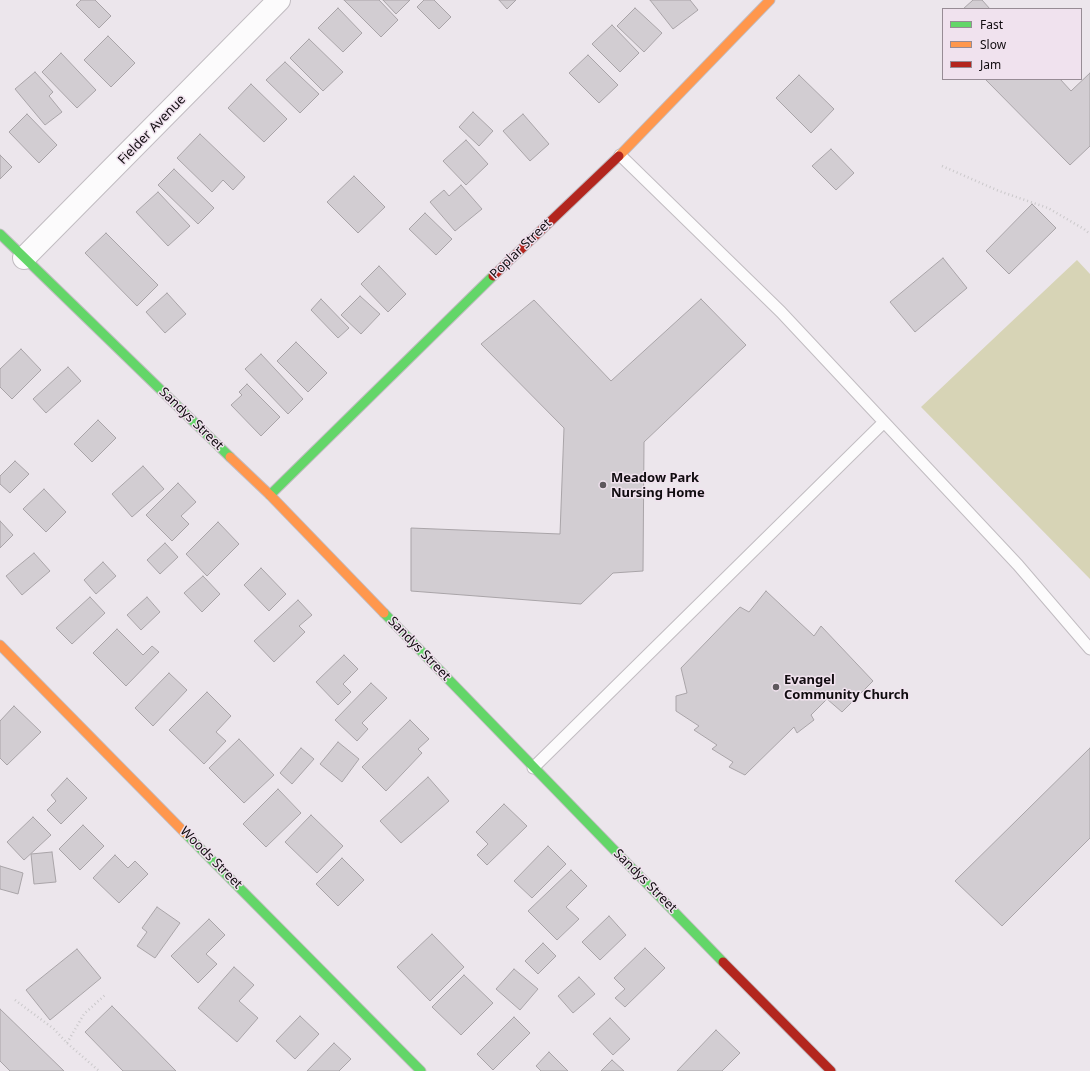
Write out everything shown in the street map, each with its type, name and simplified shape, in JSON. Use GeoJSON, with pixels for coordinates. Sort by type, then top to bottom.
{"type":"FeatureCollection","features":[{"type":"Feature","properties":{"kind":"street","name":"Fielder Avenue"},"geometry":{"type":"LineString","coordinates":[[24,258],[279,0]]}},
{"type":"Feature","properties":{"kind":"street","name":"Poplar Street"},"geometry":{"type":"LineString","coordinates":[[270,494],[431,335],[620,155],[770,0]]}},
{"type":"Feature","properties":{"kind":"street","name":"Sandys Street"},"geometry":{"type":"LineString","coordinates":[[0,234],[270,494],[533,768],[831,1071]]}},
{"type":"Feature","properties":{"kind":"street","name":"Woods Street"},"geometry":{"type":"LineString","coordinates":[[0,645],[421,1071]]}},
{"type":"Feature","properties":{"kind":"lane"},"geometry":{"type":"LineString","coordinates":[[620,155],[781,312],[1018,565],[1090,649]]}},
{"type":"Feature","properties":{"kind":"lane"},"geometry":{"type":"LineString","coordinates":[[533,768],[884,422]]}},
{"type":"Feature","properties":{"kind":"path"},"geometry":{"type":"LineString","coordinates":[[942,166],[999,191],[1048,208],[1090,234]]}},
{"type":"Feature","properties":{"kind":"path"},"geometry":{"type":"LineString","coordinates":[[67,1043],[84,1014],[106,995]]}},
{"type":"Feature","properties":{"kind":"path"},"geometry":{"type":"LineString","coordinates":[[15,1000],[54,1029],[67,1043],[99,1071]]}},
{"type":"Feature","properties":{"kind":"shaded area"},"geometry":{"type":"Polygon","coordinates":[[[1077,260],[1090,274],[1090,579],[921,407],[1077,260]]]}},
{"type":"Feature","properties":{"kind":"building"},"geometry":{"type":"Polygon","coordinates":[[[81,0],[95,0],[111,16],[99,28],[76,5],[81,0]]]}},
{"type":"Feature","properties":{"kind":"building"},"geometry":{"type":"Polygon","coordinates":[[[344,0],[379,0],[398,20],[381,37],[344,0]]]}},
{"type":"Feature","properties":{"kind":"building"},"geometry":{"type":"Polygon","coordinates":[[[383,0],[410,0],[396,14],[383,0]]]}},
{"type":"Feature","properties":{"kind":"building"},"geometry":{"type":"Polygon","coordinates":[[[424,0],[434,0],[451,17],[439,29],[417,7],[424,0]]]}},
{"type":"Feature","properties":{"kind":"building"},"geometry":{"type":"Polygon","coordinates":[[[499,0],[516,0],[507,9],[499,0]]]}},
{"type":"Feature","properties":{"kind":"building"},"geometry":{"type":"Polygon","coordinates":[[[650,0],[690,0],[698,10],[673,29],[650,0]]]}},
{"type":"Feature","properties":{"kind":"building"},"geometry":{"type":"Polygon","coordinates":[[[973,0],[982,0],[989,8],[964,8],[973,0]]]}},
{"type":"Feature","properties":{"kind":"building"},"geometry":{"type":"Polygon","coordinates":[[[338,8],[362,33],[343,52],[318,28],[338,8]]]}},
{"type":"Feature","properties":{"kind":"building"},"geometry":{"type":"Polygon","coordinates":[[[635,8],[662,33],[644,52],[617,26],[635,8]]]}},
{"type":"Feature","properties":{"kind":"building"},"geometry":{"type":"Polygon","coordinates":[[[612,25],[639,53],[620,72],[592,44],[612,25]]]}},
{"type":"Feature","properties":{"kind":"building"},"geometry":{"type":"Polygon","coordinates":[[[108,36],[135,63],[111,87],[84,60],[108,36]]]}},
{"type":"Feature","properties":{"kind":"building"},"geometry":{"type":"Polygon","coordinates":[[[309,39],[343,72],[323,91],[290,58],[309,39]]]}},
{"type":"Feature","properties":{"kind":"building"},"geometry":{"type":"Polygon","coordinates":[[[61,53],[96,90],[77,108],[42,72],[61,53]]]}},
{"type":"Feature","properties":{"kind":"building"},"geometry":{"type":"Polygon","coordinates":[[[588,55],[618,85],[599,103],[569,73],[588,55]]]}},
{"type":"Feature","properties":{"kind":"building"},"geometry":{"type":"Polygon","coordinates":[[[285,62],[319,94],[300,113],[266,80],[285,62]]]}},
{"type":"Feature","properties":{"kind":"building"},"geometry":{"type":"Polygon","coordinates":[[[35,72],[53,92],[49,96],[62,112],[45,125],[15,89],[35,72]]]}},
{"type":"Feature","properties":{"kind":"building"},"geometry":{"type":"Polygon","coordinates":[[[1090,73],[1090,146],[1070,165],[986,80],[1061,80],[1071,91],[1090,73]]]}},
{"type":"Feature","properties":{"kind":"building"},"geometry":{"type":"Polygon","coordinates":[[[799,75],[834,109],[811,133],[776,98],[799,75]]]}},
{"type":"Feature","properties":{"kind":"building"},"geometry":{"type":"Polygon","coordinates":[[[251,84],[287,119],[264,142],[228,108],[251,84]]]}},
{"type":"Feature","properties":{"kind":"building"},"geometry":{"type":"Polygon","coordinates":[[[473,112],[493,131],[479,146],[459,127],[473,112]]]}},
{"type":"Feature","properties":{"kind":"building"},"geometry":{"type":"Polygon","coordinates":[[[27,114],[57,145],[39,163],[9,132],[27,114]]]}},
{"type":"Feature","properties":{"kind":"building"},"geometry":{"type":"Polygon","coordinates":[[[523,114],[549,144],[530,161],[503,131],[523,114]]]}},
{"type":"Feature","properties":{"kind":"building"},"geometry":{"type":"Polygon","coordinates":[[[200,134],[245,177],[233,190],[223,180],[212,192],[177,158],[200,134]]]}},
{"type":"Feature","properties":{"kind":"building"},"geometry":{"type":"Polygon","coordinates":[[[466,140],[488,164],[466,185],[443,161],[466,140]]]}},
{"type":"Feature","properties":{"kind":"building"},"geometry":{"type":"Polygon","coordinates":[[[831,149],[854,173],[836,190],[812,166],[831,149]]]}},
{"type":"Feature","properties":{"kind":"building"},"geometry":{"type":"Polygon","coordinates":[[[0,155],[12,167],[0,179],[0,155]]]}},
{"type":"Feature","properties":{"kind":"building"},"geometry":{"type":"Polygon","coordinates":[[[174,169],[214,208],[198,224],[158,185],[174,169]]]}},
{"type":"Feature","properties":{"kind":"building"},"geometry":{"type":"Polygon","coordinates":[[[354,176],[385,207],[358,233],[327,202],[354,176]]]}},
{"type":"Feature","properties":{"kind":"building"},"geometry":{"type":"Polygon","coordinates":[[[461,185],[482,209],[455,231],[430,202],[444,190],[449,196],[461,185]]]}},
{"type":"Feature","properties":{"kind":"building"},"geometry":{"type":"Polygon","coordinates":[[[158,192],[190,226],[168,246],[136,212],[158,192]]]}},
{"type":"Feature","properties":{"kind":"building"},"geometry":{"type":"Polygon","coordinates":[[[1032,204],[1056,228],[1009,274],[986,251],[1032,204]]]}},
{"type":"Feature","properties":{"kind":"building"},"geometry":{"type":"Polygon","coordinates":[[[425,213],[452,239],[436,255],[409,229],[425,213]]]}},
{"type":"Feature","properties":{"kind":"building"},"geometry":{"type":"Polygon","coordinates":[[[106,233],[158,285],[137,306],[85,253],[106,233]]]}},
{"type":"Feature","properties":{"kind":"building"},"geometry":{"type":"Polygon","coordinates":[[[943,258],[967,288],[915,332],[890,302],[943,258]]]}},
{"type":"Feature","properties":{"kind":"building"},"geometry":{"type":"Polygon","coordinates":[[[379,266],[406,294],[388,312],[361,284],[379,266]]]}},
{"type":"Feature","properties":{"kind":"building"},"geometry":{"type":"Polygon","coordinates":[[[167,293],[186,314],[165,333],[146,312],[167,293]]]}},
{"type":"Feature","properties":{"kind":"building"},"geometry":{"type":"Polygon","coordinates":[[[360,296],[380,314],[361,334],[341,315],[360,296]]]}},
{"type":"Feature","properties":{"kind":"building"},"geometry":{"type":"Polygon","coordinates":[[[321,299],[349,328],[338,338],[311,310],[321,299]]]}},
{"type":"Feature","properties":{"kind":"building","name":"Meadow Park Nursing Home"},"geometry":{"type":"Polygon","coordinates":[[[701,299],[746,345],[644,442],[643,571],[613,573],[581,604],[411,591],[411,528],[560,534],[564,428],[481,344],[534,300],[611,381],[701,299]]]}},
{"type":"Feature","properties":{"kind":"building"},"geometry":{"type":"Polygon","coordinates":[[[296,342],[327,373],[308,392],[277,361],[296,342]]]}},
{"type":"Feature","properties":{"kind":"building"},"geometry":{"type":"Polygon","coordinates":[[[21,349],[41,370],[12,399],[0,387],[0,369],[21,349]]]}},
{"type":"Feature","properties":{"kind":"building"},"geometry":{"type":"Polygon","coordinates":[[[261,354],[303,399],[288,414],[245,369],[261,354]]]}},
{"type":"Feature","properties":{"kind":"building"},"geometry":{"type":"Polygon","coordinates":[[[68,367],[81,381],[46,413],[33,399],[68,367]]]}},
{"type":"Feature","properties":{"kind":"building"},"geometry":{"type":"Polygon","coordinates":[[[247,384],[280,417],[261,436],[231,405],[242,395],[239,392],[247,384]]]}},
{"type":"Feature","properties":{"kind":"building"},"geometry":{"type":"Polygon","coordinates":[[[98,420],[116,438],[92,462],[74,444],[98,420]]]}},
{"type":"Feature","properties":{"kind":"building"},"geometry":{"type":"Polygon","coordinates":[[[15,461],[29,474],[10,493],[0,484],[0,476],[15,461]]]}},
{"type":"Feature","properties":{"kind":"building"},"geometry":{"type":"Polygon","coordinates":[[[143,466],[164,489],[132,517],[112,494],[143,466]]]}},
{"type":"Feature","properties":{"kind":"building"},"geometry":{"type":"Polygon","coordinates":[[[178,483],[196,502],[181,516],[189,524],[172,541],[146,515],[178,483]]]}},
{"type":"Feature","properties":{"kind":"building"},"geometry":{"type":"Polygon","coordinates":[[[44,489],[66,512],[46,532],[23,509],[44,489]]]}},
{"type":"Feature","properties":{"kind":"building"},"geometry":{"type":"Polygon","coordinates":[[[0,521],[13,535],[0,548],[0,521]]]}},
{"type":"Feature","properties":{"kind":"building"},"geometry":{"type":"Polygon","coordinates":[[[218,522],[239,544],[207,576],[186,554],[218,522]]]}},
{"type":"Feature","properties":{"kind":"building"},"geometry":{"type":"Polygon","coordinates":[[[165,543],[178,557],[160,574],[147,560],[165,543]]]}},
{"type":"Feature","properties":{"kind":"building"},"geometry":{"type":"Polygon","coordinates":[[[34,553],[50,571],[22,595],[6,576],[34,553]]]}},
{"type":"Feature","properties":{"kind":"building"},"geometry":{"type":"Polygon","coordinates":[[[103,562],[116,576],[96,594],[84,580],[103,562]]]}},
{"type":"Feature","properties":{"kind":"building"},"geometry":{"type":"Polygon","coordinates":[[[261,568],[286,594],[269,611],[244,585],[261,568]]]}},
{"type":"Feature","properties":{"kind":"building"},"geometry":{"type":"Polygon","coordinates":[[[203,576],[220,594],[202,612],[184,593],[203,576]]]}},
{"type":"Feature","properties":{"kind":"building","name":"Evangel Community Church"},"geometry":{"type":"Polygon","coordinates":[[[766,591],[814,636],[821,626],[873,681],[842,712],[827,699],[811,715],[814,720],[797,733],[794,727],[745,775],[729,767],[733,762],[712,749],[717,745],[694,730],[699,726],[676,711],[676,696],[687,693],[681,668],[740,607],[749,612],[766,591]]]}},
{"type":"Feature","properties":{"kind":"building"},"geometry":{"type":"Polygon","coordinates":[[[90,597],[105,613],[72,644],[56,628],[90,597]]]}},
{"type":"Feature","properties":{"kind":"building"},"geometry":{"type":"Polygon","coordinates":[[[147,597],[160,612],[141,630],[127,615],[147,597]]]}},
{"type":"Feature","properties":{"kind":"building"},"geometry":{"type":"Polygon","coordinates":[[[298,600],[312,615],[299,626],[305,632],[274,662],[254,641],[298,600]]]}},
{"type":"Feature","properties":{"kind":"building"},"geometry":{"type":"Polygon","coordinates":[[[117,629],[143,655],[152,646],[159,652],[126,686],[93,653],[117,629]]]}},
{"type":"Feature","properties":{"kind":"building"},"geometry":{"type":"Polygon","coordinates":[[[344,655],[358,669],[343,684],[351,692],[338,705],[316,682],[344,655]]]}},
{"type":"Feature","properties":{"kind":"building"},"geometry":{"type":"Polygon","coordinates":[[[169,673],[187,690],[153,726],[135,708],[169,673]]]}},
{"type":"Feature","properties":{"kind":"building"},"geometry":{"type":"Polygon","coordinates":[[[371,683],[387,698],[362,723],[368,729],[357,741],[335,720],[371,683]]]}},
{"type":"Feature","properties":{"kind":"building"},"geometry":{"type":"Polygon","coordinates":[[[207,692],[231,716],[216,732],[226,741],[204,764],[169,730],[207,692]]]}},
{"type":"Feature","properties":{"kind":"building"},"geometry":{"type":"Polygon","coordinates":[[[14,706],[41,732],[7,765],[0,758],[0,721],[14,706]]]}},
{"type":"Feature","properties":{"kind":"building"},"geometry":{"type":"Polygon","coordinates":[[[410,720],[429,739],[418,749],[422,753],[386,791],[362,767],[410,720]]]}},
{"type":"Feature","properties":{"kind":"building"},"geometry":{"type":"Polygon","coordinates":[[[239,739],[274,775],[244,803],[209,768],[239,739]]]}},
{"type":"Feature","properties":{"kind":"building"},"geometry":{"type":"Polygon","coordinates":[[[338,742],[359,759],[342,782],[320,764],[338,742]]]}},
{"type":"Feature","properties":{"kind":"building"},"geometry":{"type":"Polygon","coordinates":[[[301,748],[314,759],[292,784],[280,773],[301,748]]]}},
{"type":"Feature","properties":{"kind":"building"},"geometry":{"type":"Polygon","coordinates":[[[1090,748],[1090,838],[1002,926],[955,881],[1090,748]]]}},
{"type":"Feature","properties":{"kind":"building"},"geometry":{"type":"Polygon","coordinates":[[[428,777],[449,801],[401,843],[380,821],[428,777]]]}},
{"type":"Feature","properties":{"kind":"building"},"geometry":{"type":"Polygon","coordinates":[[[67,778],[87,798],[61,824],[47,810],[56,801],[51,795],[67,778]]]}},
{"type":"Feature","properties":{"kind":"building"},"geometry":{"type":"Polygon","coordinates":[[[278,789],[301,813],[266,847],[243,824],[278,789]]]}},
{"type":"Feature","properties":{"kind":"building"},"geometry":{"type":"Polygon","coordinates":[[[504,804],[527,826],[487,865],[477,855],[488,844],[476,832],[504,804]]]}},
{"type":"Feature","properties":{"kind":"building"},"geometry":{"type":"Polygon","coordinates":[[[311,815],[343,846],[317,873],[285,842],[311,815]]]}},
{"type":"Feature","properties":{"kind":"building"},"geometry":{"type":"Polygon","coordinates":[[[33,817],[51,835],[24,860],[7,842],[33,817]]]}},
{"type":"Feature","properties":{"kind":"building"},"geometry":{"type":"Polygon","coordinates":[[[83,825],[104,846],[80,870],[59,849],[83,825]]]}},
{"type":"Feature","properties":{"kind":"building"},"geometry":{"type":"Polygon","coordinates":[[[548,846],[566,864],[532,898],[514,881],[548,846]]]}},
{"type":"Feature","properties":{"kind":"building"},"geometry":{"type":"Polygon","coordinates":[[[52,852],[56,882],[34,884],[31,854],[52,852]]]}},
{"type":"Feature","properties":{"kind":"building"},"geometry":{"type":"Polygon","coordinates":[[[115,855],[128,868],[135,861],[148,874],[119,903],[93,878],[115,855]]]}},
{"type":"Feature","properties":{"kind":"building"},"geometry":{"type":"Polygon","coordinates":[[[342,858],[364,880],[338,906],[316,884],[342,858]]]}},
{"type":"Feature","properties":{"kind":"building"},"geometry":{"type":"Polygon","coordinates":[[[0,866],[23,873],[18,894],[0,889],[0,866]]]}},
{"type":"Feature","properties":{"kind":"building"},"geometry":{"type":"Polygon","coordinates":[[[571,870],[587,886],[566,907],[579,919],[557,940],[528,911],[571,870]]]}},
{"type":"Feature","properties":{"kind":"building"},"geometry":{"type":"Polygon","coordinates":[[[157,907],[180,923],[155,958],[137,946],[147,932],[142,928],[157,907]]]}},
{"type":"Feature","properties":{"kind":"building"},"geometry":{"type":"Polygon","coordinates":[[[609,916],[626,935],[600,960],[582,942],[609,916]]]}},
{"type":"Feature","properties":{"kind":"building"},"geometry":{"type":"Polygon","coordinates":[[[209,919],[225,935],[206,954],[217,964],[198,983],[171,956],[209,919]]]}},
{"type":"Feature","properties":{"kind":"building"},"geometry":{"type":"Polygon","coordinates":[[[432,934],[464,967],[430,1001],[397,967],[432,934]]]}},
{"type":"Feature","properties":{"kind":"building"},"geometry":{"type":"Polygon","coordinates":[[[543,943],[556,956],[538,974],[525,961],[543,943]]]}},
{"type":"Feature","properties":{"kind":"building"},"geometry":{"type":"Polygon","coordinates":[[[645,948],[665,968],[625,1007],[615,998],[625,989],[614,978],[645,948]]]}},
{"type":"Feature","properties":{"kind":"building"},"geometry":{"type":"Polygon","coordinates":[[[77,949],[101,978],[50,1020],[26,990],[77,949]]]}},
{"type":"Feature","properties":{"kind":"building"},"geometry":{"type":"Polygon","coordinates":[[[234,967],[254,985],[239,1001],[258,1018],[237,1042],[198,1008],[234,967]]]}},
{"type":"Feature","properties":{"kind":"building"},"geometry":{"type":"Polygon","coordinates":[[[514,969],[538,989],[520,1010],[496,989],[514,969]]]}},
{"type":"Feature","properties":{"kind":"building"},"geometry":{"type":"Polygon","coordinates":[[[464,975],[493,1003],[461,1035],[432,1007],[464,975]]]}},
{"type":"Feature","properties":{"kind":"building"},"geometry":{"type":"Polygon","coordinates":[[[579,977],[595,994],[573,1013],[558,996],[579,977]]]}},
{"type":"Feature","properties":{"kind":"building"},"geometry":{"type":"Polygon","coordinates":[[[112,1006],[176,1071],[123,1071],[85,1032],[112,1006]]]}},
{"type":"Feature","properties":{"kind":"building"},"geometry":{"type":"Polygon","coordinates":[[[0,1009],[64,1071],[10,1071],[0,1061],[0,1009]]]}},
{"type":"Feature","properties":{"kind":"building"},"geometry":{"type":"Polygon","coordinates":[[[300,1016],[319,1034],[295,1059],[276,1041],[300,1016]]]}},
{"type":"Feature","properties":{"kind":"building"},"geometry":{"type":"Polygon","coordinates":[[[514,1017],[530,1033],[493,1070],[477,1054],[514,1017]]]}},
{"type":"Feature","properties":{"kind":"building"},"geometry":{"type":"Polygon","coordinates":[[[610,1018],[630,1039],[613,1055],[593,1034],[610,1018]]]}},
{"type":"Feature","properties":{"kind":"building"},"geometry":{"type":"Polygon","coordinates":[[[716,1030],[740,1053],[722,1071],[677,1071],[716,1030]]]}},
{"type":"Feature","properties":{"kind":"building"},"geometry":{"type":"Polygon","coordinates":[[[334,1043],[351,1059],[339,1071],[307,1071],[334,1043]]]}},
{"type":"Feature","properties":{"kind":"building"},"geometry":{"type":"Polygon","coordinates":[[[549,1052],[568,1071],[541,1071],[536,1066],[549,1052]]]}},
{"type":"Feature","properties":{"kind":"building"},"geometry":{"type":"Polygon","coordinates":[[[612,1060],[624,1071],[601,1071],[612,1060]]]}},
{"type":"Feature","properties":{"kind":"traffic: fast"},"geometry":{"type":"LineString","coordinates":[[0,234],[230,457]]}},
{"type":"Feature","properties":{"kind":"traffic: fast"},"geometry":{"type":"LineString","coordinates":[[270,495],[493,276]]}},
{"type":"Feature","properties":{"kind":"traffic: fast"},"geometry":{"type":"LineString","coordinates":[[384,613],[723,962]]}},
{"type":"Feature","properties":{"kind":"traffic: fast"},"geometry":{"type":"LineString","coordinates":[[185,833],[421,1071]]}},
{"type":"Feature","properties":{"kind":"traffic: slow"},"geometry":{"type":"LineString","coordinates":[[619,156],[770,0]]}},
{"type":"Feature","properties":{"kind":"traffic: slow"},"geometry":{"type":"LineString","coordinates":[[230,457],[270,495],[384,613]]}},
{"type":"Feature","properties":{"kind":"traffic: slow"},"geometry":{"type":"LineString","coordinates":[[0,645],[185,833]]}},
{"type":"Feature","properties":{"kind":"traffic: jam"},"geometry":{"type":"LineString","coordinates":[[493,276],[619,156]]}},
{"type":"Feature","properties":{"kind":"traffic: jam"},"geometry":{"type":"LineString","coordinates":[[723,962],[831,1071]]}},
{"type":"Feature","properties":{"kind":"place","name":"Meadow Park Nursing Home"},"geometry":{"type":"Point","coordinates":[603,485]}},
{"type":"Feature","properties":{"kind":"place","name":"Evangel Community Church"},"geometry":{"type":"Point","coordinates":[776,687]}}]}
